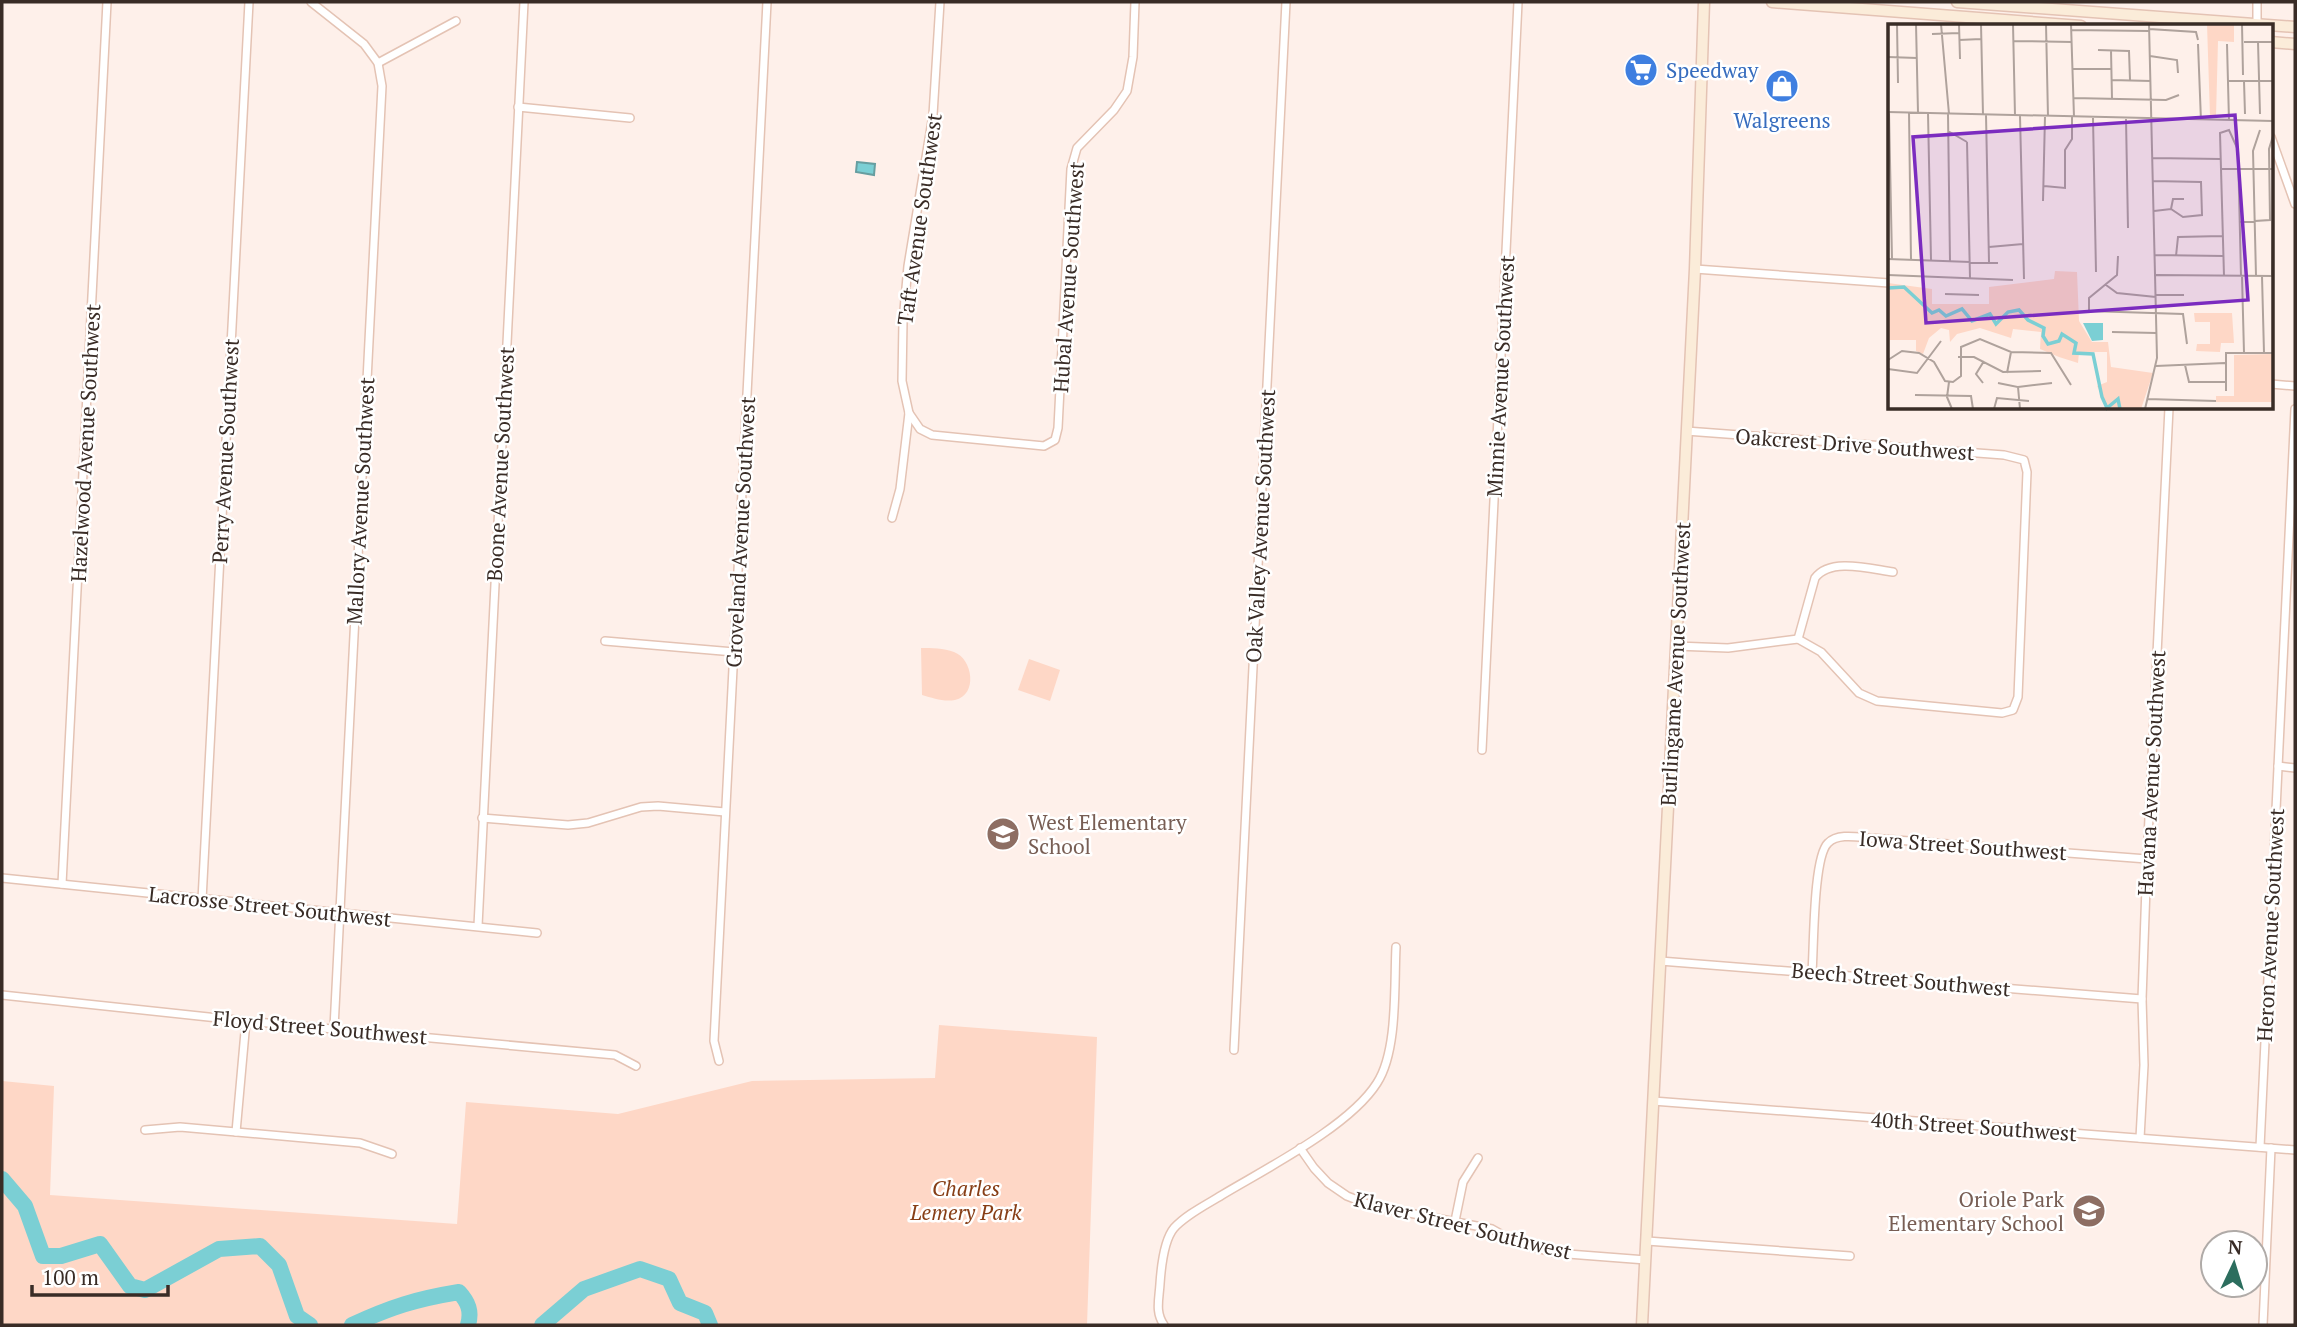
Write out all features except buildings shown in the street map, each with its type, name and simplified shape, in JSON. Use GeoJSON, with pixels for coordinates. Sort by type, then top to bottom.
{"type":"FeatureCollection","features":[{"type":"Feature","properties":{"kind":"street","name":"Hazelwood Avenue Southwest"},"geometry":{"type":"LineString","coordinates":[[62,884],[107,2]]}},
{"type":"Feature","properties":{"kind":"street","name":"Perry Avenue Southwest"},"geometry":{"type":"LineString","coordinates":[[202,900],[249,2]]}},
{"type":"Feature","properties":{"kind":"street"},"geometry":{"type":"LineString","coordinates":[[310,2],[365,44],[378,63],[456,21]]}},
{"type":"Feature","properties":{"kind":"street","name":"Boone Avenue Southwest"},"geometry":{"type":"LineString","coordinates":[[478,926],[523,2]]}},
{"type":"Feature","properties":{"kind":"street","name":"Groveland Avenue Southwest"},"geometry":{"type":"LineString","coordinates":[[719,1061],[714,1041],[767,2]]}},
{"type":"Feature","properties":{"kind":"street","name":"Taft Avenue Southwest"},"geometry":{"type":"LineString","coordinates":[[892,518],[900,489],[909,413],[902,380],[904,321],[912,235],[933,115],[940,2]]}},
{"type":"Feature","properties":{"kind":"street","name":"Hubal Avenue Southwest"},"geometry":{"type":"LineString","coordinates":[[909,413],[920,429],[932,435],[1044,446],[1055,440],[1058,428],[1071,169],[1077,148],[1114,110],[1127,91],[1133,57],[1135,2]]}},
{"type":"Feature","properties":{"kind":"street","name":"Oak Valley Avenue Southwest"},"geometry":{"type":"LineString","coordinates":[[1234,1050],[1286,2]]}},
{"type":"Feature","properties":{"kind":"street","name":"Minnie Avenue Southwest"},"geometry":{"type":"LineString","coordinates":[[1482,750],[1518,2]]}},
{"type":"Feature","properties":{"kind":"street","name":"Burlingame Avenue Southwest"},"geometry":{"type":"LineString","coordinates":[[1642,1325],[1695,269],[1704,2]]}},
{"type":"Feature","properties":{"kind":"street"},"geometry":{"type":"LineString","coordinates":[[1772,2],[1832,4],[2053,24],[2053,5]]}},
{"type":"Feature","properties":{"kind":"street"},"geometry":{"type":"LineString","coordinates":[[1957,2],[2053,5],[2238,24]]}},
{"type":"Feature","properties":{"kind":"street"},"geometry":{"type":"LineString","coordinates":[[2257,24],[2258,2]]}},
{"type":"Feature","properties":{"kind":"street"},"geometry":{"type":"LineString","coordinates":[[2272,26],[2295,27]]}},
{"type":"Feature","properties":{"kind":"street"},"geometry":{"type":"LineString","coordinates":[[2272,42],[2295,44]]}},
{"type":"Feature","properties":{"kind":"street","name":"Mallory Avenue Southwest"},"geometry":{"type":"LineString","coordinates":[[334,1028],[382,86],[378,63]]}},
{"type":"Feature","properties":{"kind":"street"},"geometry":{"type":"LineString","coordinates":[[518,107],[630,118]]}},
{"type":"Feature","properties":{"kind":"street"},"geometry":{"type":"LineString","coordinates":[[2272,140],[2295,204]]}},
{"type":"Feature","properties":{"kind":"street"},"geometry":{"type":"LineString","coordinates":[[1695,269],[1888,283]]}},
{"type":"Feature","properties":{"kind":"street"},"geometry":{"type":"LineString","coordinates":[[2272,384],[2295,386]]}},
{"type":"Feature","properties":{"kind":"street","name":"Havana Avenue Southwest"},"geometry":{"type":"LineString","coordinates":[[2140,1138],[2144,1065],[2142,999],[2147,859],[2169,410]]}},
{"type":"Feature","properties":{"kind":"street","name":"Heron Avenue Southwest"},"geometry":{"type":"LineString","coordinates":[[2260,1147],[2295,410]]}},
{"type":"Feature","properties":{"kind":"street","name":"Oakcrest Drive Southwest"},"geometry":{"type":"LineString","coordinates":[[1686,431],[2004,455],[2024,460],[2027,472],[2018,697],[2013,710],[2002,713],[1949,710],[1877,701],[1858,693],[1821,652],[1798,639]]}},
{"type":"Feature","properties":{"kind":"street"},"geometry":{"type":"LineString","coordinates":[[1676,646],[1728,648],[1798,639],[1815,578],[1825,568],[1838,565],[1893,572]]}},
{"type":"Feature","properties":{"kind":"street"},"geometry":{"type":"LineString","coordinates":[[605,641],[734,652]]}},
{"type":"Feature","properties":{"kind":"street"},"geometry":{"type":"LineString","coordinates":[[2278,766],[2295,768]]}},
{"type":"Feature","properties":{"kind":"street"},"geometry":{"type":"LineString","coordinates":[[482,818],[568,825],[588,823],[641,807],[725,812]]}},
{"type":"Feature","properties":{"kind":"street","name":"Iowa Street Southwest"},"geometry":{"type":"LineString","coordinates":[[1812,972],[1818,867],[1827,844],[1836,838],[1870,838],[2147,859]]}},
{"type":"Feature","properties":{"kind":"street","name":"Lacrosse Street Southwest"},"geometry":{"type":"LineString","coordinates":[[2,878],[537,933]]}},
{"type":"Feature","properties":{"kind":"street"},"geometry":{"type":"LineString","coordinates":[[1164,1325],[1158,1316],[1161,1265],[1172,1230],[1191,1213],[1300,1148],[1349,1115],[1378,1082],[1391,1043],[1396,947]]}},
{"type":"Feature","properties":{"kind":"street","name":"Beech Street Southwest"},"geometry":{"type":"LineString","coordinates":[[1660,961],[2142,999]]}},
{"type":"Feature","properties":{"kind":"street","name":"Floyd Street Southwest"},"geometry":{"type":"LineString","coordinates":[[2,995],[246,1021],[615,1055],[636,1066]]}},
{"type":"Feature","properties":{"kind":"street"},"geometry":{"type":"LineString","coordinates":[[236,1132],[246,1021]]}},
{"type":"Feature","properties":{"kind":"street","name":"40th Street Southwest"},"geometry":{"type":"LineString","coordinates":[[1653,1101],[2295,1150]]}},
{"type":"Feature","properties":{"kind":"street"},"geometry":{"type":"LineString","coordinates":[[145,1130],[180,1127],[360,1143],[392,1154]]}},
{"type":"Feature","properties":{"kind":"street","name":"Klaver Street Southwest"},"geometry":{"type":"LineString","coordinates":[[1300,1148],[1328,1183],[1347,1196],[1373,1206],[1492,1230],[1515,1242],[1555,1253],[1646,1260]]}},
{"type":"Feature","properties":{"kind":"street"},"geometry":{"type":"LineString","coordinates":[[2263,1325],[2271,1148]]}},
{"type":"Feature","properties":{"kind":"street"},"geometry":{"type":"LineString","coordinates":[[1455,1221],[1463,1182],[1478,1158]]}},
{"type":"Feature","properties":{"kind":"street"},"geometry":{"type":"LineString","coordinates":[[1647,1241],[1850,1256]]}},
{"type":"Feature","properties":{"kind":"green space"},"geometry":{"type":"Polygon","coordinates":[[[921,648],[937,648],[960,656],[969,669],[970,677],[970,684],[962,697],[946,700],[922,695],[921,648]]]}},
{"type":"Feature","properties":{"kind":"green space"},"geometry":{"type":"Polygon","coordinates":[[[1029,659],[1060,670],[1050,701],[1018,690],[1029,659]]]}},
{"type":"Feature","properties":{"kind":"green space","name":"Charles Lemery Park"},"geometry":{"type":"Polygon","coordinates":[[[939,1025],[1097,1037],[1087,1325],[2,1325],[2,1081],[54,1086],[50,1195],[457,1224],[466,1102],[618,1114],[752,1081],[935,1078],[939,1025]]]}},
{"type":"Feature","properties":{"kind":"water"},"geometry":{"type":"Polygon","coordinates":[[[857,162],[875,164],[874,175],[856,172],[857,162]]]}},
{"type":"Feature","properties":{"kind":"waterway"},"geometry":{"type":"LineString","coordinates":[[2,1179],[25,1206],[43,1256],[61,1256],[100,1244],[130,1286],[145,1290],[219,1249],[260,1246],[279,1265],[297,1316],[310,1325]]}},
{"type":"Feature","properties":{"kind":"waterway"},"geometry":{"type":"LineString","coordinates":[[542,1325],[584,1289],[640,1269],[669,1279],[680,1303],[705,1313],[710,1325]]}},
{"type":"Feature","properties":{"kind":"waterway"},"geometry":{"type":"LineString","coordinates":[[352,1325],[404,1304],[459,1292],[468,1307],[468,1325]]}},
{"type":"Feature","properties":{"kind":"place","name":"Speedway"},"geometry":{"type":"Point","coordinates":[1641,70]}},
{"type":"Feature","properties":{"kind":"place","name":"Walgreens"},"geometry":{"type":"Point","coordinates":[1782,86]}},
{"type":"Feature","properties":{"kind":"place","name":"West Elementary School"},"geometry":{"type":"Point","coordinates":[1003,834]}},
{"type":"Feature","properties":{"kind":"place","name":"Oriole Park Elementary School"},"geometry":{"type":"Point","coordinates":[2089,1211]}}]}
